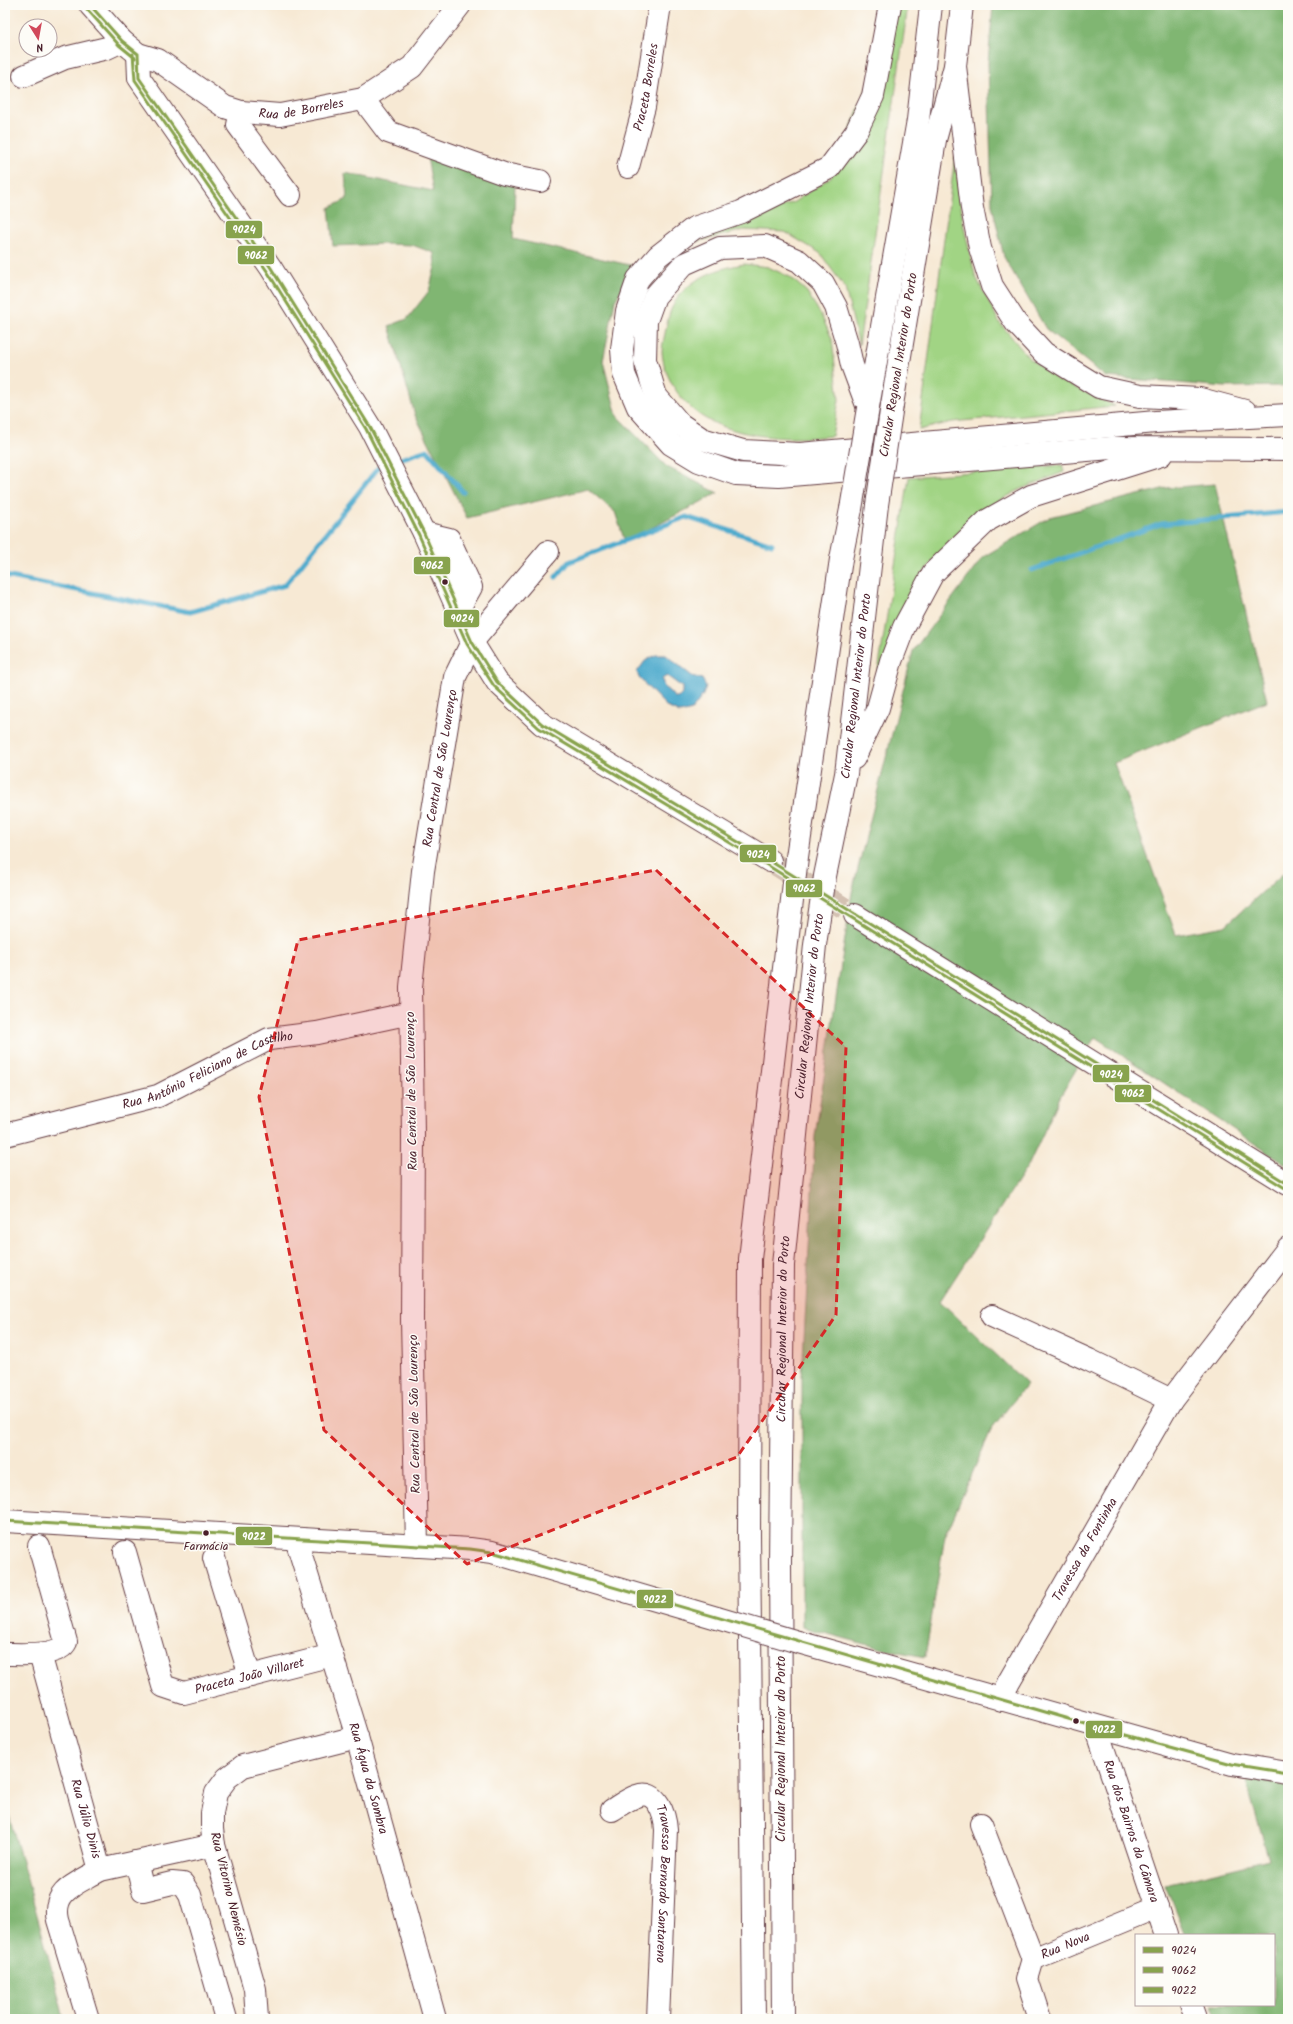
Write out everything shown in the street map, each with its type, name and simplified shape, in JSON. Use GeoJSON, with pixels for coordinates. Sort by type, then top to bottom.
{"type":"FeatureCollection","features":[{"type":"Feature","properties":{"kind":"main road"},"geometry":{"type":"LineString","coordinates":[[90,5],[130,48],[139,78],[271,268],[370,428],[424,533],[472,642],[497,682],[542,724],[770,861]]}},
{"type":"Feature","properties":{"kind":"main road","name":"Rua de Borreles"},"geometry":{"type":"LineString","coordinates":[[130,48],[158,60],[225,107],[241,112],[280,115],[363,100],[412,67],[460,5]]}},
{"type":"Feature","properties":{"kind":"main road","name":"Praceta Borreles"},"geometry":{"type":"LineString","coordinates":[[628,167],[644,107],[660,5]]}},
{"type":"Feature","properties":{"kind":"main road"},"geometry":{"type":"LineString","coordinates":[[890,5],[873,96],[856,132],[829,168],[741,212],[694,228],[658,256],[638,280],[627,311],[622,349],[624,374],[638,407],[671,444],[698,461],[736,474],[779,476],[1110,448],[1177,450],[1288,449]]}},
{"type":"Feature","properties":{"kind":"main road","name":"Circular Regional Interior do Porto"},"geometry":{"type":"LineString","coordinates":[[754,2019],[749,1535],[750,1259],[797,857],[841,560],[918,120],[931,5]]}},
{"type":"Feature","properties":{"kind":"main road","name":"Circular Regional Interior do Porto"},"geometry":{"type":"LineString","coordinates":[[783,2019],[780,1554],[783,1265],[815,945],[826,876],[846,774],[877,505],[935,140],[955,66],[962,5]]}},
{"type":"Feature","properties":{"kind":"main road"},"geometry":{"type":"LineString","coordinates":[[24,76],[65,58],[107,48],[130,48]]}},
{"type":"Feature","properties":{"kind":"main road"},"geometry":{"type":"LineString","coordinates":[[955,66],[972,208],[980,248],[992,286],[1016,323],[1044,353],[1099,387],[1140,396],[1200,398],[1263,415]]}},
{"type":"Feature","properties":{"kind":"main road"},"geometry":{"type":"LineString","coordinates":[[363,100],[388,132],[504,174],[540,181]]}},
{"type":"Feature","properties":{"kind":"main road"},"geometry":{"type":"LineString","coordinates":[[241,112],[238,125],[290,195]]}},
{"type":"Feature","properties":{"kind":"main road"},"geometry":{"type":"LineString","coordinates":[[868,408],[852,365],[836,307],[823,283],[799,260],[764,246],[720,248],[684,264],[656,296],[646,321],[645,360],[656,396],[680,424],[702,439],[743,451],[800,454],[1156,422],[1263,415],[1288,415]]}},
{"type":"Feature","properties":{"kind":"main road"},"geometry":{"type":"LineString","coordinates":[[846,774],[878,708],[891,661],[904,627],[934,573],[988,520],[1031,496],[1177,450]]}},
{"type":"Feature","properties":{"kind":"main road","name":"Rua Central de São Lourenço"},"geometry":{"type":"LineString","coordinates":[[417,1546],[412,1320],[411,987],[423,871],[455,677],[472,642],[548,552]]}},
{"type":"Feature","properties":{"kind":"main road"},"geometry":{"type":"LineString","coordinates":[[855,915],[1288,1184]]}},
{"type":"Feature","properties":{"kind":"main road","name":"Rua António Feliciano de Castilho"},"geometry":{"type":"LineString","coordinates":[[5,1135],[158,1096],[269,1039],[317,1033],[411,1013]]}},
{"type":"Feature","properties":{"kind":"main road","name":"Travessa da Fontinha"},"geometry":{"type":"LineString","coordinates":[[1002,1700],[1008,1683],[1171,1400],[1288,1248]]}},
{"type":"Feature","properties":{"kind":"main road"},"geometry":{"type":"LineString","coordinates":[[992,1316],[1089,1360],[1171,1400]]}},
{"type":"Feature","properties":{"kind":"main road"},"geometry":{"type":"LineString","coordinates":[[5,1521],[417,1546],[492,1552],[798,1642],[1096,1727],[1232,1764],[1288,1773]]}},
{"type":"Feature","properties":{"kind":"main road","name":"Rua Água da Sombra"},"geometry":{"type":"LineString","coordinates":[[296,1539],[357,1737],[436,2019]]}},
{"type":"Feature","properties":{"kind":"main road"},"geometry":{"type":"LineString","coordinates":[[5,1654],[40,1654],[62,1647],[66,1642],[66,1637],[39,1546]]}},
{"type":"Feature","properties":{"kind":"main road","name":"Praceta João Villaret"},"geometry":{"type":"LineString","coordinates":[[125,1552],[163,1686],[184,1692],[332,1655]]}},
{"type":"Feature","properties":{"kind":"main road"},"geometry":{"type":"LineString","coordinates":[[214,1558],[250,1676]]}},
{"type":"Feature","properties":{"kind":"main road","name":"Rua Júlio Dinis"},"geometry":{"type":"LineString","coordinates":[[40,1654],[100,1870],[214,1845]]}},
{"type":"Feature","properties":{"kind":"main road","name":"Rua dos Bairros da Câmara"},"geometry":{"type":"LineString","coordinates":[[1096,1727],[1166,1934]]}},
{"type":"Feature","properties":{"kind":"main road","name":"Rua Vitorino Nemésio"},"geometry":{"type":"LineString","coordinates":[[257,2019],[255,1989],[214,1845],[212,1813],[216,1793],[228,1778],[243,1766],[357,1737]]}},
{"type":"Feature","properties":{"kind":"main road","name":"Travessa Bernardo Santareno"},"geometry":{"type":"LineString","coordinates":[[612,1810],[638,1795],[647,1795],[655,1799],[661,1806],[665,1817],[666,1830],[658,2019]]}},
{"type":"Feature","properties":{"kind":"main road"},"geometry":{"type":"LineString","coordinates":[[982,1824],[1033,1959]]}},
{"type":"Feature","properties":{"kind":"main road"},"geometry":{"type":"LineString","coordinates":[[136,1862],[143,1890],[172,1882],[183,1884],[190,1895],[226,2019]]}},
{"type":"Feature","properties":{"kind":"main road"},"geometry":{"type":"LineString","coordinates":[[88,2019],[58,1920],[56,1904],[60,1896],[66,1890],[100,1870]]}},
{"type":"Feature","properties":{"kind":"main road","name":"Rua Nova"},"geometry":{"type":"LineString","coordinates":[[1040,2019],[1027,1979],[1033,1959],[1157,1908]]}},
{"type":"Feature","properties":{"kind":"main road"},"geometry":{"type":"LineString","coordinates":[[1191,2006],[1196,2019]]}},
{"type":"Feature","properties":{"kind":"highlighted area"},"geometry":{"type":"Polygon","coordinates":[[[656,870],[846,1047],[836,1315],[737,1457],[467,1564],[324,1430],[259,1097],[298,940],[656,870]]]}},
{"type":"Feature","properties":{"kind":"green space"},"geometry":{"type":"Polygon","coordinates":[[[900,5],[908,5],[859,345],[845,288],[820,253],[785,232],[744,230],[695,242],[750,218],[794,202],[831,177],[900,5]]]}},
{"type":"Feature","properties":{"kind":"green space"},"geometry":{"type":"Polygon","coordinates":[[[993,5],[1288,5],[1288,386],[1225,387],[1106,377],[1046,329],[1004,257],[992,205],[988,63],[993,5]]]}},
{"type":"Feature","properties":{"kind":"green space"},"geometry":{"type":"Polygon","coordinates":[[[955,156],[963,223],[975,275],[999,322],[1028,357],[1056,379],[1115,406],[952,422],[919,430],[955,156]]]}},
{"type":"Feature","properties":{"kind":"green space"},"geometry":{"type":"Polygon","coordinates":[[[427,157],[515,185],[513,239],[634,266],[615,301],[603,361],[617,416],[667,467],[718,493],[625,542],[615,512],[588,489],[467,518],[415,415],[389,326],[407,319],[429,291],[435,267],[434,253],[412,245],[385,244],[333,246],[329,208],[347,199],[345,173],[433,191],[427,157]]]}},
{"type":"Feature","properties":{"kind":"green space"},"geometry":{"type":"Polygon","coordinates":[[[744,264],[768,267],[790,277],[807,292],[821,315],[832,339],[839,400],[832,436],[786,438],[739,432],[724,427],[701,416],[684,401],[671,383],[664,363],[662,349],[668,318],[677,298],[691,284],[704,276],[712,272],[744,264]]]}},
{"type":"Feature","properties":{"kind":"green space"},"geometry":{"type":"Polygon","coordinates":[[[1062,465],[1064,472],[1021,489],[995,503],[973,519],[950,540],[923,573],[877,678],[909,477],[1062,465]]]}},
{"type":"Feature","properties":{"kind":"green space"},"geometry":{"type":"Polygon","coordinates":[[[1215,484],[1267,701],[1114,763],[1176,935],[1225,926],[1288,869],[1288,1166],[1095,1037],[1060,1097],[1029,1164],[940,1301],[1027,1384],[992,1428],[945,1536],[925,1657],[884,1649],[802,1627],[802,1376],[815,1136],[852,892],[913,651],[983,557],[1050,517],[1166,488],[1215,484]]]}},
{"type":"Feature","properties":{"kind":"green space"},"geometry":{"type":"Polygon","coordinates":[[[1245,1778],[1288,1785],[1288,2019],[1217,2019],[1212,2006],[1275,2006],[1275,1934],[1185,1934],[1165,1885],[1269,1860],[1245,1778]]]}},
{"type":"Feature","properties":{"kind":"green space"},"geometry":{"type":"Polygon","coordinates":[[[5,1801],[43,1937],[64,2019],[5,2019],[5,1801]]]}},
{"type":"Feature","properties":{"kind":"water"},"geometry":{"type":"Polygon","coordinates":[[[656,655],[666,655],[692,676],[702,679],[706,686],[703,695],[692,710],[680,713],[667,707],[639,678],[637,672],[645,661],[656,655]],[[667,676],[662,679],[664,687],[674,697],[678,698],[682,694],[682,687],[667,676]]]}},
{"type":"Feature","properties":{"kind":"waterway"},"geometry":{"type":"LineString","coordinates":[[400,459],[427,450],[463,492]]}},
{"type":"Feature","properties":{"kind":"waterway"},"geometry":{"type":"LineString","coordinates":[[5,576],[190,612],[285,585],[378,468]]}},
{"type":"Feature","properties":{"kind":"waterway"},"geometry":{"type":"LineString","coordinates":[[1032,570],[1161,524],[1288,512]]}},
{"type":"Feature","properties":{"kind":"waterway"},"geometry":{"type":"LineString","coordinates":[[556,577],[569,562],[686,517],[772,544]]}},
{"type":"Feature","properties":{"kind":"tunnel"},"geometry":{"type":"LineString","coordinates":[[770,861],[855,915]]}},
{"type":"Feature","properties":{"kind":"transit line","name":"9024"},"geometry":{"type":"LineString","coordinates":[[90,5],[122,41],[138,54]]}},
{"type":"Feature","properties":{"kind":"transit line","name":"9062"},"geometry":{"type":"LineString","coordinates":[[86,8],[119,45],[135,58]]}},
{"type":"Feature","properties":{"kind":"transit line","name":"9062"},"geometry":{"type":"LineString","coordinates":[[133,54],[135,80],[267,271],[366,429],[419,535],[467,644],[494,686],[539,728],[767,865],[1285,1188]]}},
{"type":"Feature","properties":{"kind":"transit line","name":"9024"},"geometry":{"type":"LineString","coordinates":[[138,54],[139,78],[271,268],[370,427],[424,533],[472,642],[497,682],[542,724],[770,861],[1288,1184]]}},
{"type":"Feature","properties":{"kind":"transit line","name":"9022"},"geometry":{"type":"LineString","coordinates":[[5,1521],[470,1549],[492,1552],[1096,1727],[1232,1764],[1288,1773]]}},
{"type":"Feature","properties":{"kind":"place","name":"Farmácia"},"geometry":{"type":"Point","coordinates":[206,1533]}}]}
